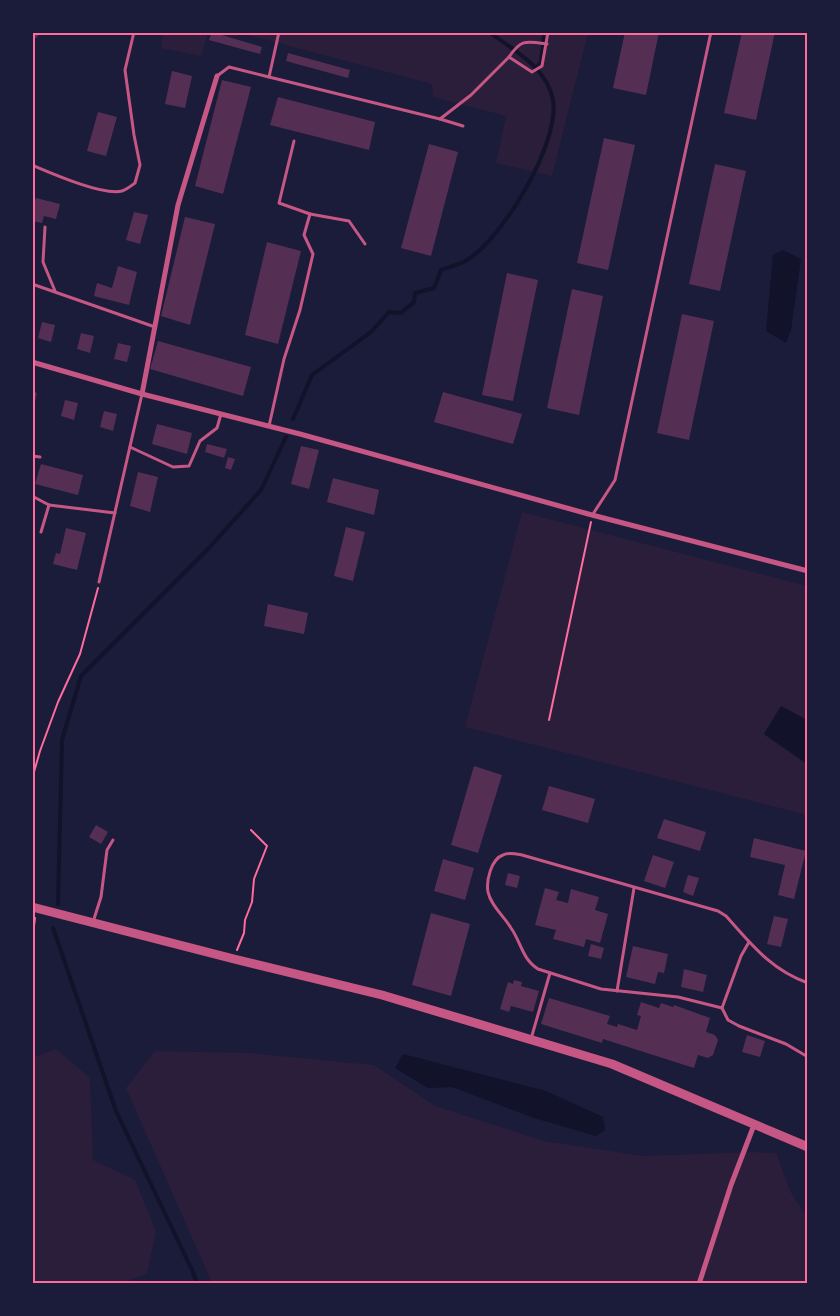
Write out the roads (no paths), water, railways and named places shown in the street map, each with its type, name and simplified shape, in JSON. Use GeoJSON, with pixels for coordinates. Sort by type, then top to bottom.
{"type":"FeatureCollection","features":[{"type":"Feature","properties":{"kind":"street"},"geometry":{"type":"LineString","coordinates":[[142,394],[178,205],[217,76]]}},
{"type":"Feature","properties":{"kind":"street"},"geometry":{"type":"LineString","coordinates":[[32,362],[142,394],[300,434],[592,515],[808,571]]}},
{"type":"Feature","properties":{"kind":"street"},"geometry":{"type":"LineString","coordinates":[[34,908],[382,996],[612,1064],[808,1147]]}},
{"type":"Feature","properties":{"kind":"street"},"geometry":{"type":"LineString","coordinates":[[699,1284],[731,1185],[754,1124]]}},
{"type":"Feature","properties":{"kind":"lane"},"geometry":{"type":"LineString","coordinates":[[32,165],[68,180],[111,192],[123,191],[135,183],[140,166],[125,70],[134,32]]}},
{"type":"Feature","properties":{"kind":"lane"},"geometry":{"type":"LineString","coordinates":[[269,77],[278,32]]}},
{"type":"Feature","properties":{"kind":"lane"},"geometry":{"type":"LineString","coordinates":[[509,57],[532,72],[542,66],[548,32]]}},
{"type":"Feature","properties":{"kind":"lane"},"geometry":{"type":"LineString","coordinates":[[592,515],[614,480],[711,32]]}},
{"type":"Feature","properties":{"kind":"lane"},"geometry":{"type":"LineString","coordinates":[[440,119],[471,95],[509,57],[516,46],[529,41],[547,44]]}},
{"type":"Feature","properties":{"kind":"lane"},"geometry":{"type":"LineString","coordinates":[[217,76],[229,67],[463,126]]}},
{"type":"Feature","properties":{"kind":"lane"},"geometry":{"type":"LineString","coordinates":[[294,141],[279,203],[310,214],[349,221],[365,244]]}},
{"type":"Feature","properties":{"kind":"lane"},"geometry":{"type":"LineString","coordinates":[[268,426],[284,359],[300,310],[313,254],[304,235],[310,214]]}},
{"type":"Feature","properties":{"kind":"lane"},"geometry":{"type":"LineString","coordinates":[[45,227],[42,262],[56,292]]}},
{"type":"Feature","properties":{"kind":"lane"},"geometry":{"type":"LineString","coordinates":[[32,284],[155,327]]}},
{"type":"Feature","properties":{"kind":"lane"},"geometry":{"type":"LineString","coordinates":[[99,582],[142,394]]}},
{"type":"Feature","properties":{"kind":"lane"},"geometry":{"type":"LineString","coordinates":[[130,447],[173,467],[189,466],[200,441],[217,428],[221,414]]}},
{"type":"Feature","properties":{"kind":"lane"},"geometry":{"type":"LineString","coordinates":[[32,456],[40,458]]}},
{"type":"Feature","properties":{"kind":"lane"},"geometry":{"type":"LineString","coordinates":[[32,496],[50,505],[115,513]]}},
{"type":"Feature","properties":{"kind":"lane"},"geometry":{"type":"LineString","coordinates":[[41,532],[50,505]]}},
{"type":"Feature","properties":{"kind":"lane"},"geometry":{"type":"LineString","coordinates":[[92,923],[101,898],[107,850],[113,840]]}},
{"type":"Feature","properties":{"kind":"lane"},"geometry":{"type":"LineString","coordinates":[[722,1008],[678,997],[601,989],[538,969],[530,964],[515,935],[496,908],[488,892],[488,881],[496,860],[503,855],[522,855],[718,911],[726,916],[767,961],[784,973],[808,983]]}},
{"type":"Feature","properties":{"kind":"lane"},"geometry":{"type":"LineString","coordinates":[[617,991],[634,888]]}},
{"type":"Feature","properties":{"kind":"lane"},"geometry":{"type":"LineString","coordinates":[[749,942],[741,956],[722,1008],[728,1020],[786,1044],[808,1057]]}},
{"type":"Feature","properties":{"kind":"lane"},"geometry":{"type":"LineString","coordinates":[[530,1040],[550,973]]}},
{"type":"Feature","properties":{"kind":"waterway"},"geometry":{"type":"LineString","coordinates":[[293,419],[312,375],[371,332],[389,312],[401,313],[414,302],[415,293],[434,288],[441,270],[464,262],[481,249],[497,232],[526,188],[548,140],[553,118],[553,100],[550,88],[544,78],[528,60],[489,32]]}},
{"type":"Feature","properties":{"kind":"waterway"},"geometry":{"type":"LineString","coordinates":[[543,41],[545,32]]}},
{"type":"Feature","properties":{"kind":"waterway"},"geometry":{"type":"LineString","coordinates":[[537,67],[541,62],[543,46]]}},
{"type":"Feature","properties":{"kind":"waterway"},"geometry":{"type":"LineString","coordinates":[[58,904],[62,740],[81,676],[209,548],[261,490],[286,437]]}},
{"type":"Feature","properties":{"kind":"waterway"},"geometry":{"type":"LineString","coordinates":[[53,928],[116,1111],[197,1284]]}}]}
